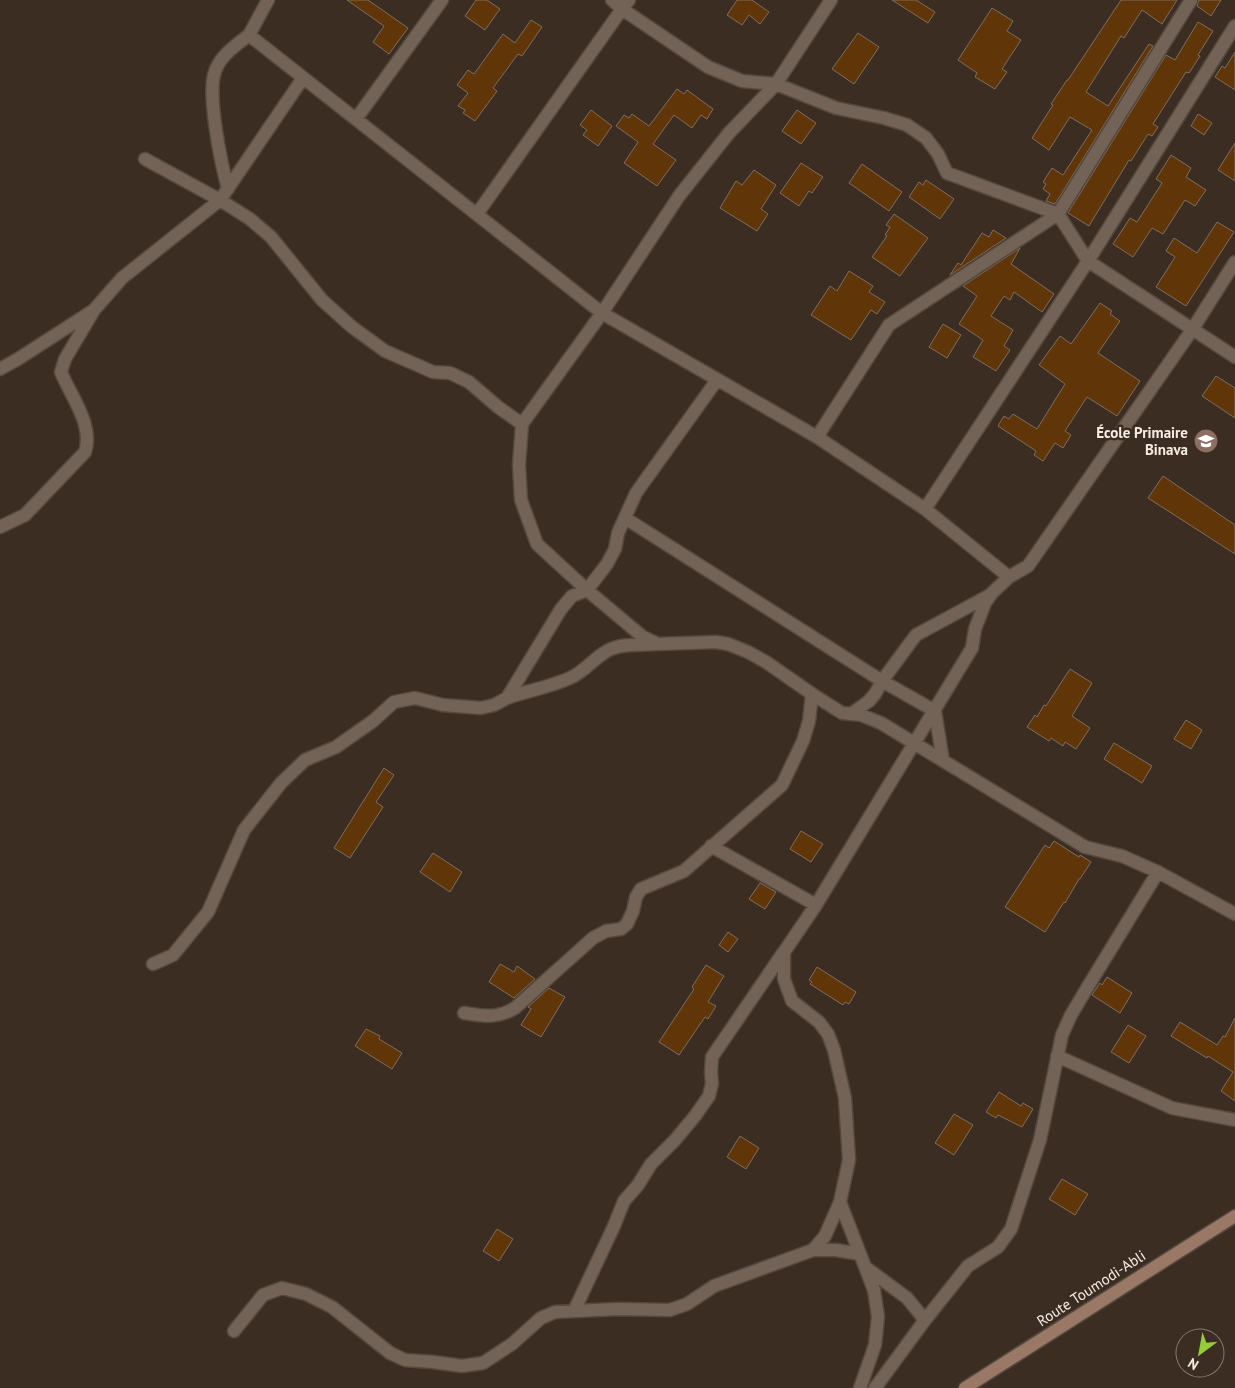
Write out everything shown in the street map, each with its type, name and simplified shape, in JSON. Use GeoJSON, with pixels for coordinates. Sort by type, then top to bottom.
{"type":"FeatureCollection","features":[{"type":"Feature","properties":{"kind":"street"},"geometry":{"type":"LineString","coordinates":[[228,189],[212,102],[214,74],[222,59],[234,46],[249,35],[268,0]]}},
{"type":"Feature","properties":{"kind":"street"},"geometry":{"type":"LineString","coordinates":[[356,119],[442,0]]}},
{"type":"Feature","properties":{"kind":"street"},"geometry":{"type":"LineString","coordinates":[[612,0],[626,4],[708,67],[742,81],[776,84],[836,108],[907,125],[926,138],[938,154],[947,173],[1058,214],[1088,260],[1235,357]]}},
{"type":"Feature","properties":{"kind":"street"},"geometry":{"type":"LineString","coordinates":[[658,644],[643,637],[587,590],[537,544],[521,500],[519,465],[522,424],[602,313],[679,196],[729,133],[776,84],[831,0]]}},
{"type":"Feature","properties":{"kind":"street"},"geometry":{"type":"LineString","coordinates":[[817,437],[889,325],[1058,214],[1191,0]]}},
{"type":"Feature","properties":{"kind":"street"},"geometry":{"type":"LineString","coordinates":[[477,214],[626,4]]}},
{"type":"Feature","properties":{"kind":"street"},"geometry":{"type":"LineString","coordinates":[[926,509],[1088,260],[1235,26]]}},
{"type":"Feature","properties":{"kind":"street"},"geometry":{"type":"LineString","coordinates":[[249,35],[602,313],[817,437],[926,509],[1009,577]]}},
{"type":"Feature","properties":{"kind":"street"},"geometry":{"type":"LineString","coordinates":[[0,527],[25,515],[85,452],[88,444],[83,419],[61,372],[65,359],[94,310],[129,273],[220,200],[303,78]]}},
{"type":"Feature","properties":{"kind":"street"},"geometry":{"type":"LineString","coordinates":[[145,159],[250,218],[271,236],[322,300],[352,327],[385,350],[433,372],[450,374],[469,382],[498,407],[522,424]]}},
{"type":"Feature","properties":{"kind":"street"},"geometry":{"type":"LineString","coordinates":[[574,1311],[624,1202],[651,1164],[680,1134],[709,1096],[712,1083],[712,1057],[816,905],[935,711],[972,648],[980,614],[985,603],[992,593],[1009,577],[1028,566],[1192,330],[1235,262]]}},
{"type":"Feature","properties":{"kind":"street"},"geometry":{"type":"LineString","coordinates":[[0,369],[94,310]]}},
{"type":"Feature","properties":{"kind":"street"},"geometry":{"type":"LineString","coordinates":[[507,698],[561,609],[572,596],[587,590],[607,564],[615,550],[618,533],[636,493],[717,380]]}},
{"type":"Feature","properties":{"kind":"street"},"geometry":{"type":"LineString","coordinates":[[625,518],[882,681],[935,711]]}},
{"type":"Feature","properties":{"kind":"street"},"geometry":{"type":"LineString","coordinates":[[852,714],[869,701],[916,634],[992,593]]}},
{"type":"Feature","properties":{"kind":"street"},"geometry":{"type":"LineString","coordinates":[[153,964],[173,954],[208,912],[244,830],[281,782],[305,760],[336,747],[373,721],[394,702],[415,698],[443,705],[480,708],[494,706],[507,698],[569,679],[580,673],[606,652],[634,645],[716,642],[728,644],[766,662],[842,713],[861,715],[876,721],[1085,847],[1122,856],[1158,872],[1235,914]]}},
{"type":"Feature","properties":{"kind":"street"},"geometry":{"type":"LineString","coordinates":[[464,1013],[484,1016],[503,1015],[514,1008],[593,938],[606,931],[621,929],[627,924],[633,911],[636,897],[641,889],[684,871],[782,785],[803,741],[809,721],[812,694]]}},
{"type":"Feature","properties":{"kind":"street"},"geometry":{"type":"LineString","coordinates":[[935,711],[943,761]]}},
{"type":"Feature","properties":{"kind":"street"},"geometry":{"type":"LineString","coordinates":[[711,846],[816,905]]}},
{"type":"Feature","properties":{"kind":"street"},"geometry":{"type":"LineString","coordinates":[[874,1388],[924,1320],[968,1266],[998,1247],[1011,1229],[1040,1140],[1051,1096],[1062,1035],[1071,1015],[1158,872]]}},
{"type":"Feature","properties":{"kind":"street"},"geometry":{"type":"LineString","coordinates":[[784,952],[784,979],[792,1001],[818,1022],[828,1034],[834,1050],[845,1098],[850,1160],[840,1202],[825,1236],[813,1250]]}},
{"type":"Feature","properties":{"kind":"street"},"geometry":{"type":"LineString","coordinates":[[1057,1056],[1172,1108],[1235,1120]]}},
{"type":"Feature","properties":{"kind":"street"},"geometry":{"type":"LineString","coordinates":[[840,1202],[874,1290],[878,1317],[875,1345],[860,1388]]}},
{"type":"Feature","properties":{"kind":"street","name":"Route Toumodi-Abli"},"geometry":{"type":"LineString","coordinates":[[965,1388],[1235,1216]]}},
{"type":"Feature","properties":{"kind":"street"},"geometry":{"type":"LineString","coordinates":[[234,1332],[263,1295],[282,1288],[306,1294],[332,1307],[390,1353],[405,1360],[462,1366],[483,1363],[512,1344],[541,1318],[555,1312],[618,1309],[670,1310],[679,1308],[714,1286],[813,1250],[836,1250],[860,1254]]}},
{"type":"Feature","properties":{"kind":"street"},"geometry":{"type":"LineString","coordinates":[[866,1267],[907,1298],[924,1320]]}},
{"type":"Feature","properties":{"kind":"building"},"geometry":{"type":"Polygon","coordinates":[[[347,0],[368,0],[408,28],[389,54],[373,42],[384,26],[347,0]]]}},
{"type":"Feature","properties":{"kind":"building"},"geometry":{"type":"Polygon","coordinates":[[[476,0],[487,0],[500,9],[485,30],[465,16],[476,0]]]}},
{"type":"Feature","properties":{"kind":"building"},"geometry":{"type":"Polygon","coordinates":[[[737,0],[752,0],[769,12],[760,24],[749,15],[742,25],[727,15],[737,0]]]}},
{"type":"Feature","properties":{"kind":"building"},"geometry":{"type":"Polygon","coordinates":[[[892,0],[916,0],[935,12],[928,23],[892,0]]]}},
{"type":"Feature","properties":{"kind":"building"},"geometry":{"type":"Polygon","coordinates":[[[1121,0],[1177,0],[1162,24],[1142,10],[1124,38],[1121,36],[1086,92],[1108,106],[1149,44],[1153,46],[1055,204],[1046,201],[1050,194],[1043,189],[1046,184],[1043,182],[1052,168],[1063,175],[1092,130],[1070,117],[1049,150],[1032,138],[1053,105],[1051,104],[1121,0]]]}},
{"type":"Feature","properties":{"kind":"building"},"geometry":{"type":"Polygon","coordinates":[[[1199,0],[1221,0],[1211,16],[1197,6],[1199,0]]]}},
{"type":"Feature","properties":{"kind":"building"},"geometry":{"type":"Polygon","coordinates":[[[992,8],[1013,21],[1007,31],[1021,40],[1002,69],[1007,72],[995,89],[975,77],[977,73],[958,60],[992,8]]]}},
{"type":"Feature","properties":{"kind":"building"},"geometry":{"type":"Polygon","coordinates":[[[531,20],[542,27],[522,56],[518,54],[493,88],[497,91],[475,121],[463,113],[465,110],[458,106],[468,93],[457,85],[468,70],[474,74],[503,34],[515,43],[531,20]]]}},
{"type":"Feature","properties":{"kind":"building"},"geometry":{"type":"Polygon","coordinates":[[[1198,22],[1213,31],[1198,55],[1200,56],[1189,73],[1186,72],[1153,124],[1158,127],[1152,136],[1148,134],[1131,161],[1129,160],[1089,226],[1068,213],[1166,55],[1175,60],[1198,22]]]}},
{"type":"Feature","properties":{"kind":"building"},"geometry":{"type":"Polygon","coordinates":[[[858,33],[879,47],[854,84],[832,69],[858,33]]]}},
{"type":"Feature","properties":{"kind":"building"},"geometry":{"type":"Polygon","coordinates":[[[1235,52],[1235,90],[1215,77],[1222,66],[1225,68],[1235,52]]]}},
{"type":"Feature","properties":{"kind":"building"},"geometry":{"type":"Polygon","coordinates":[[[677,89],[684,94],[687,90],[713,109],[707,119],[701,115],[692,128],[674,115],[653,144],[676,160],[657,186],[624,163],[638,142],[616,126],[624,115],[629,118],[632,114],[649,126],[677,89]]]}},
{"type":"Feature","properties":{"kind":"building"},"geometry":{"type":"Polygon","coordinates":[[[591,110],[612,126],[598,146],[583,135],[587,130],[580,125],[591,110]]]}},
{"type":"Feature","properties":{"kind":"building"},"geometry":{"type":"Polygon","coordinates":[[[797,110],[816,123],[801,144],[782,131],[797,110]]]}},
{"type":"Feature","properties":{"kind":"building"},"geometry":{"type":"Polygon","coordinates":[[[1198,114],[1212,123],[1204,135],[1191,126],[1198,114]]]}},
{"type":"Feature","properties":{"kind":"building"},"geometry":{"type":"Polygon","coordinates":[[[1235,143],[1235,181],[1218,170],[1235,143]]]}},
{"type":"Feature","properties":{"kind":"building"},"geometry":{"type":"Polygon","coordinates":[[[1171,155],[1191,168],[1186,177],[1206,190],[1195,206],[1185,200],[1163,234],[1152,228],[1133,257],[1113,244],[1130,218],[1137,222],[1162,183],[1156,179],[1171,155]]]}},
{"type":"Feature","properties":{"kind":"building"},"geometry":{"type":"Polygon","coordinates":[[[801,163],[823,177],[812,193],[809,191],[799,206],[780,193],[801,163]]]}},
{"type":"Feature","properties":{"kind":"building"},"geometry":{"type":"Polygon","coordinates":[[[862,164],[902,192],[889,211],[849,183],[862,164]]]}},
{"type":"Feature","properties":{"kind":"building"},"geometry":{"type":"Polygon","coordinates":[[[754,170],[776,185],[761,209],[768,214],[757,231],[720,208],[736,181],[742,185],[754,170]]]}},
{"type":"Feature","properties":{"kind":"building"},"geometry":{"type":"Polygon","coordinates":[[[926,180],[954,199],[940,219],[909,197],[919,182],[923,185],[926,180]]]}},
{"type":"Feature","properties":{"kind":"building"},"geometry":{"type":"Polygon","coordinates":[[[894,214],[928,238],[900,276],[872,257],[887,236],[885,235],[890,227],[886,225],[894,214]]]}},
{"type":"Feature","properties":{"kind":"building"},"geometry":{"type":"Polygon","coordinates":[[[1217,222],[1234,232],[1186,306],[1156,287],[1175,257],[1166,251],[1174,238],[1197,253],[1217,222]]]}},
{"type":"Feature","properties":{"kind":"building"},"geometry":{"type":"Polygon","coordinates":[[[993,230],[1006,238],[950,275],[958,263],[961,265],[982,233],[989,237],[993,230]]]}},
{"type":"Feature","properties":{"kind":"building"},"geometry":{"type":"Polygon","coordinates":[[[1020,248],[1011,264],[1054,294],[1042,312],[1014,292],[1010,300],[1004,296],[991,316],[1013,330],[1004,346],[1010,350],[996,371],[973,357],[983,340],[959,324],[977,296],[963,286],[1020,248]]]}},
{"type":"Feature","properties":{"kind":"building"},"geometry":{"type":"Polygon","coordinates":[[[849,271],[873,286],[869,292],[885,302],[877,314],[871,310],[851,340],[811,315],[830,286],[837,291],[849,271]]]}},
{"type":"Feature","properties":{"kind":"building"},"geometry":{"type":"Polygon","coordinates":[[[1100,303],[1112,311],[1110,314],[1120,321],[1098,353],[1140,381],[1117,416],[1087,397],[1065,431],[1071,435],[1063,448],[1055,443],[1043,461],[1034,455],[1036,451],[998,426],[1004,416],[1009,419],[1013,414],[1037,429],[1065,384],[1039,365],[1060,336],[1071,344],[1100,303]]]}},
{"type":"Feature","properties":{"kind":"building"},"geometry":{"type":"Polygon","coordinates":[[[943,324],[961,335],[947,358],[929,347],[943,324]]]}},
{"type":"Feature","properties":{"kind":"building"},"geometry":{"type":"Polygon","coordinates":[[[1216,376],[1235,388],[1235,418],[1202,396],[1216,376]]]}},
{"type":"Feature","properties":{"kind":"building"},"geometry":{"type":"Polygon","coordinates":[[[1163,476],[1235,525],[1235,554],[1148,498],[1163,476]]]}},
{"type":"Feature","properties":{"kind":"building"},"geometry":{"type":"Polygon","coordinates":[[[1070,669],[1092,683],[1072,716],[1090,728],[1076,749],[1065,742],[1063,746],[1051,738],[1049,741],[1027,727],[1035,715],[1037,717],[1044,705],[1046,706],[1070,669]]]}},
{"type":"Feature","properties":{"kind":"building"},"geometry":{"type":"Polygon","coordinates":[[[1186,720],[1202,730],[1191,749],[1174,739],[1186,720]]]}},
{"type":"Feature","properties":{"kind":"building"},"geometry":{"type":"Polygon","coordinates":[[[1114,743],[1152,766],[1142,783],[1104,759],[1114,743]]]}},
{"type":"Feature","properties":{"kind":"building"},"geometry":{"type":"Polygon","coordinates":[[[384,768],[394,775],[376,802],[383,807],[350,858],[334,848],[384,768]]]}},
{"type":"Feature","properties":{"kind":"building"},"geometry":{"type":"Polygon","coordinates":[[[801,831],[823,844],[811,862],[790,849],[801,831]]]}},
{"type":"Feature","properties":{"kind":"building"},"geometry":{"type":"Polygon","coordinates":[[[1054,841],[1079,857],[1080,855],[1091,862],[1045,932],[1005,907],[1045,845],[1049,848],[1054,841]]]}},
{"type":"Feature","properties":{"kind":"building"},"geometry":{"type":"Polygon","coordinates":[[[433,853],[462,872],[450,892],[420,872],[433,853]]]}},
{"type":"Feature","properties":{"kind":"building"},"geometry":{"type":"Polygon","coordinates":[[[760,883],[776,892],[765,909],[749,899],[760,883]]]}},
{"type":"Feature","properties":{"kind":"building"},"geometry":{"type":"Polygon","coordinates":[[[728,932],[738,939],[728,952],[719,945],[728,932]]]}},
{"type":"Feature","properties":{"kind":"building"},"geometry":{"type":"Polygon","coordinates":[[[500,964],[514,972],[517,966],[535,979],[514,998],[489,982],[500,964]]]}},
{"type":"Feature","properties":{"kind":"building"},"geometry":{"type":"Polygon","coordinates":[[[706,965],[724,976],[708,1002],[716,1006],[708,1019],[705,1017],[679,1055],[659,1042],[694,989],[692,987],[706,965]]]}},
{"type":"Feature","properties":{"kind":"building"},"geometry":{"type":"Polygon","coordinates":[[[817,967],[856,992],[849,1004],[845,1002],[843,1005],[810,984],[812,982],[809,980],[817,967]]]}},
{"type":"Feature","properties":{"kind":"building"},"geometry":{"type":"Polygon","coordinates":[[[1107,977],[1132,993],[1120,1013],[1092,995],[1100,983],[1102,985],[1107,977]]]}},
{"type":"Feature","properties":{"kind":"building"},"geometry":{"type":"Polygon","coordinates":[[[549,988],[565,997],[541,1037],[521,1025],[531,1009],[528,1007],[549,988]]]}},
{"type":"Feature","properties":{"kind":"building"},"geometry":{"type":"Polygon","coordinates":[[[1235,1018],[1235,1101],[1221,1091],[1233,1072],[1171,1036],[1180,1022],[1217,1045],[1223,1036],[1225,1037],[1235,1018]]]}},
{"type":"Feature","properties":{"kind":"building"},"geometry":{"type":"Polygon","coordinates":[[[1128,1025],[1146,1036],[1129,1063],[1111,1052],[1128,1025]]]}},
{"type":"Feature","properties":{"kind":"building"},"geometry":{"type":"Polygon","coordinates":[[[366,1029],[380,1036],[379,1039],[402,1053],[392,1069],[355,1046],[366,1029]]]}},
{"type":"Feature","properties":{"kind":"building"},"geometry":{"type":"Polygon","coordinates":[[[999,1092],[1021,1106],[1023,1103],[1033,1109],[1022,1127],[998,1115],[996,1118],[986,1112],[999,1092]]]}},
{"type":"Feature","properties":{"kind":"building"},"geometry":{"type":"Polygon","coordinates":[[[954,1114],[973,1125],[954,1155],[935,1143],[954,1114]]]}},
{"type":"Feature","properties":{"kind":"building"},"geometry":{"type":"Polygon","coordinates":[[[740,1136],[759,1148],[746,1169],[727,1157],[740,1136]]]}},
{"type":"Feature","properties":{"kind":"building"},"geometry":{"type":"Polygon","coordinates":[[[1062,1179],[1088,1194],[1075,1215],[1049,1199],[1062,1179]]]}},
{"type":"Feature","properties":{"kind":"building"},"geometry":{"type":"Polygon","coordinates":[[[497,1229],[513,1239],[499,1261],[483,1251],[497,1229]]]}},
{"type":"Feature","properties":{"kind":"place","name":"École Primaire Binava"},"geometry":{"type":"Point","coordinates":[1206,441]}}]}
